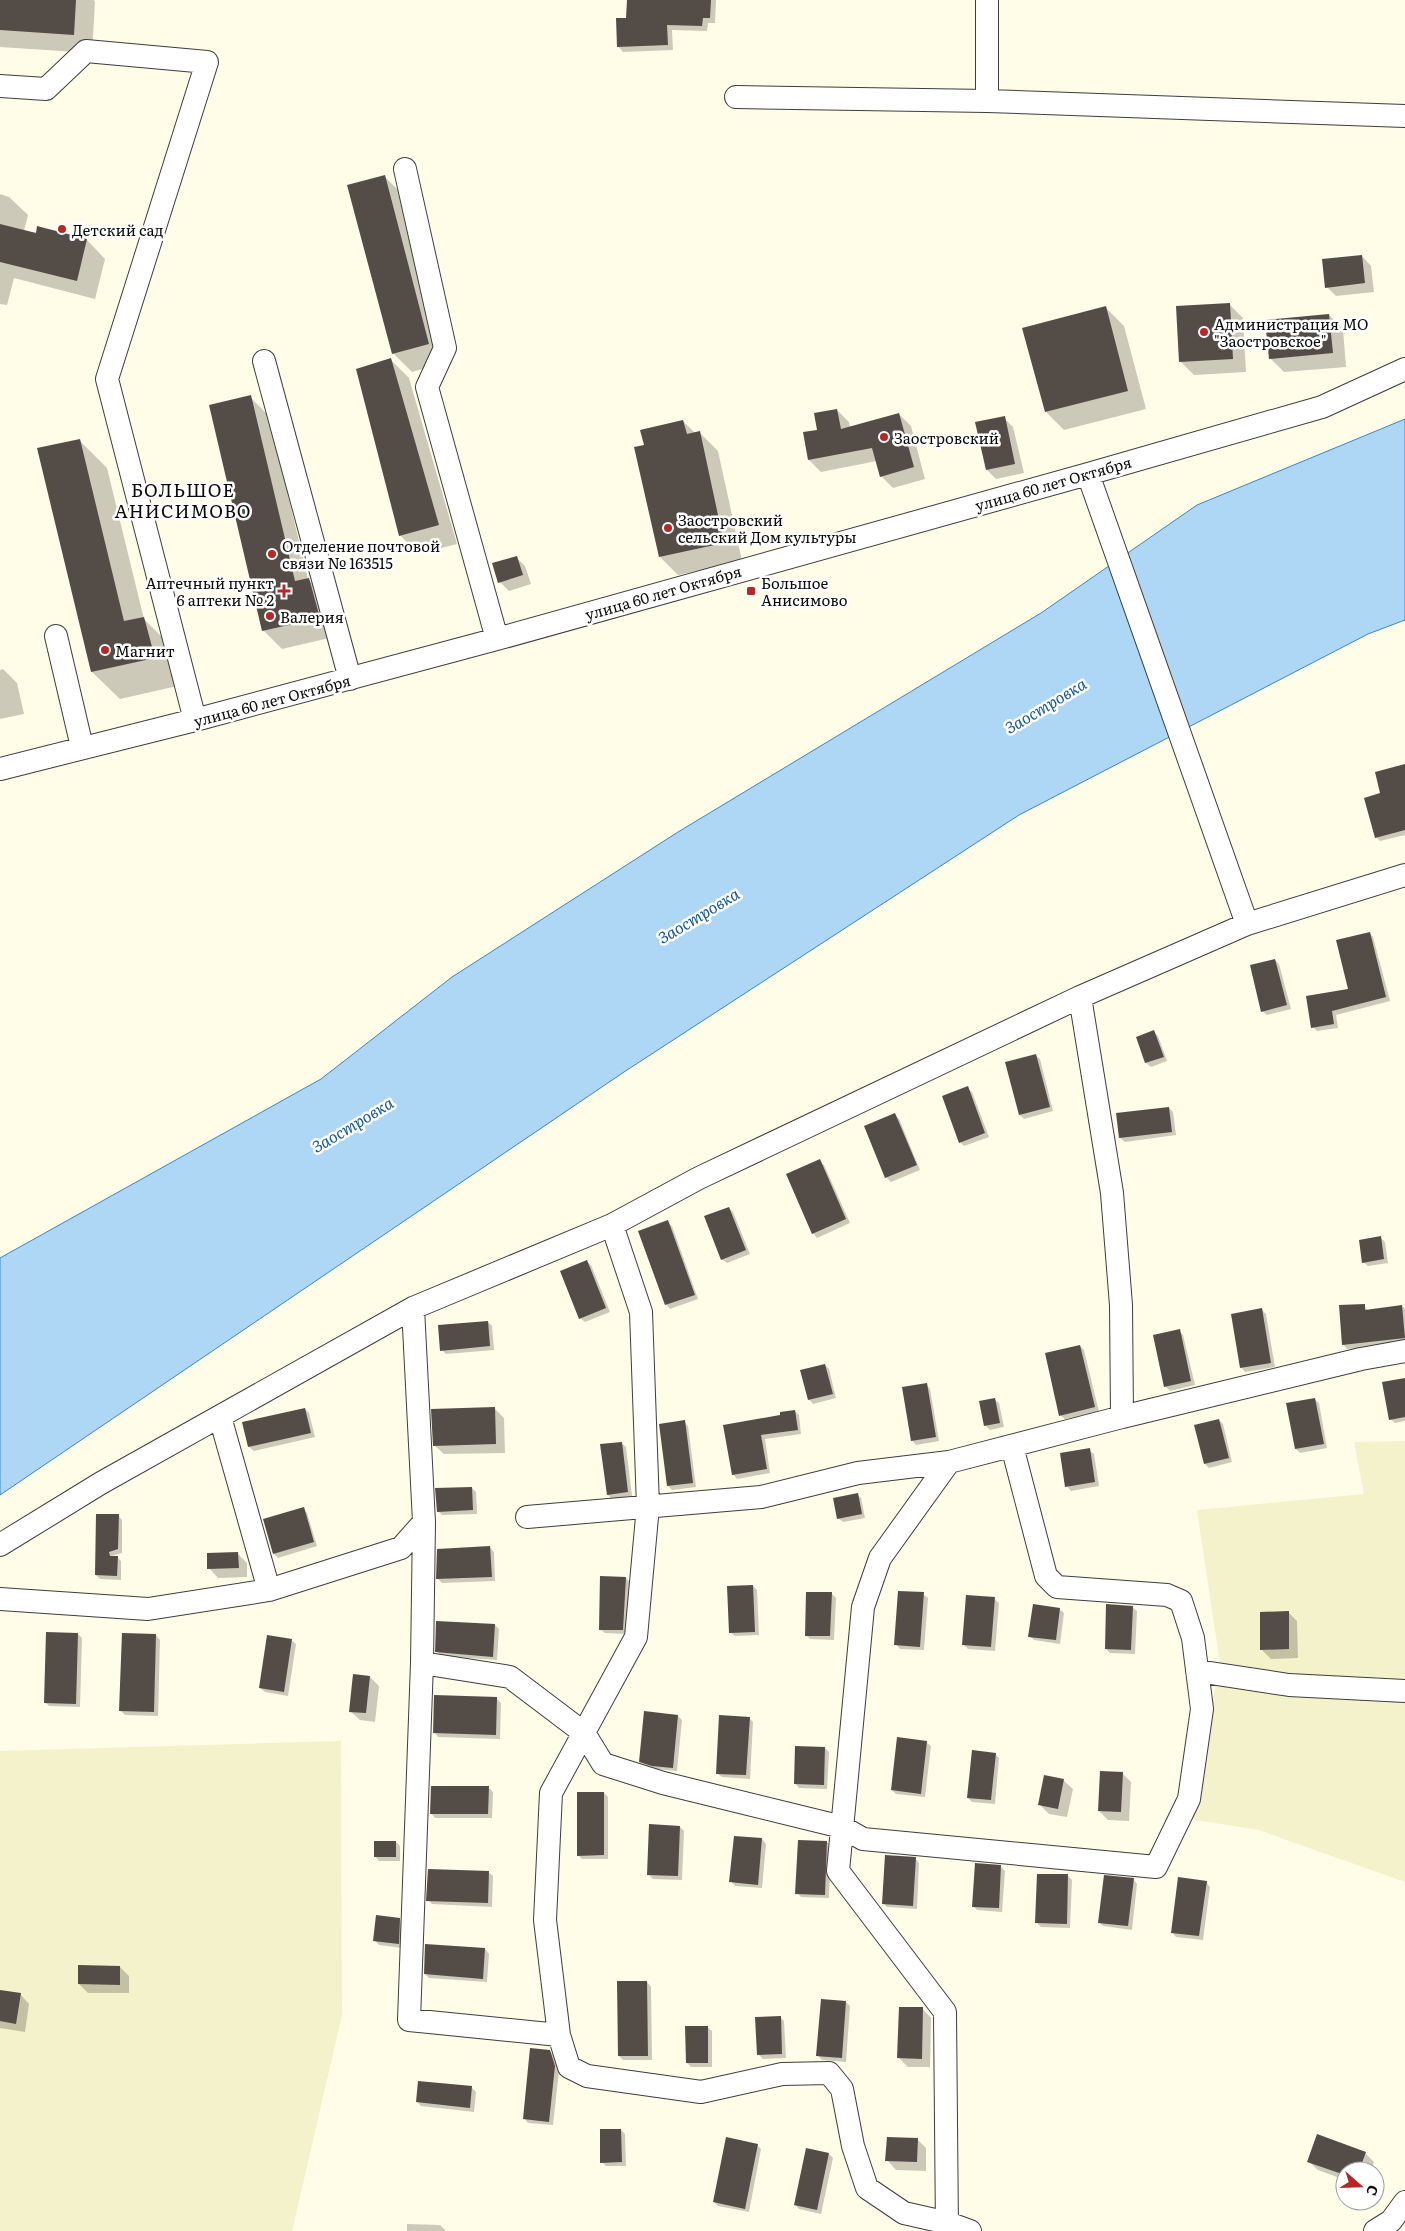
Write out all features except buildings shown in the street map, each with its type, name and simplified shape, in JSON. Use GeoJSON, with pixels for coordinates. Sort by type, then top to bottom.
{"type":"FeatureCollection","features":[{"type":"Feature","properties":{"kind":"street"},"geometry":{"type":"LineString","coordinates":[[986,101],[987,0]]}},
{"type":"Feature","properties":{"kind":"street"},"geometry":{"type":"LineString","coordinates":[[0,86],[46,90],[86,51],[207,62],[107,379],[195,720]]}},
{"type":"Feature","properties":{"kind":"street"},"geometry":{"type":"LineString","coordinates":[[736,97],[986,101],[1405,116]]}},
{"type":"Feature","properties":{"kind":"street"},"geometry":{"type":"LineString","coordinates":[[405,169],[445,348],[428,388],[497,639]]}},
{"type":"Feature","properties":{"kind":"street"},"geometry":{"type":"LineString","coordinates":[[264,361],[350,679]]}},
{"type":"Feature","properties":{"kind":"street","name":"улица 60 лет Октября"},"geometry":{"type":"LineString","coordinates":[[0,769],[350,679],[1088,474],[1322,407],[1405,369]]}},
{"type":"Feature","properties":{"kind":"street"},"geometry":{"type":"LineString","coordinates":[[1088,474],[1109,538],[1192,763],[1247,924]]}},
{"type":"Feature","properties":{"kind":"street"},"geometry":{"type":"LineString","coordinates":[[56,636],[82,747]]}},
{"type":"Feature","properties":{"kind":"street"},"geometry":{"type":"LineString","coordinates":[[0,1545],[101,1484],[413,1308],[612,1225],[699,1178],[1080,997],[1247,924],[1405,875]]}},
{"type":"Feature","properties":{"kind":"street"},"geometry":{"type":"LineString","coordinates":[[1080,997],[1112,1193],[1121,1305],[1122,1417]]}},
{"type":"Feature","properties":{"kind":"street"},"geometry":{"type":"LineString","coordinates":[[612,1225],[641,1312],[648,1506],[636,1637],[551,1793],[545,1920],[559,2035],[569,2067],[588,2076],[701,2092],[782,2074],[829,2072],[842,2089],[854,2146],[867,2188],[904,2213],[948,2227],[970,2231]]}},
{"type":"Feature","properties":{"kind":"street"},"geometry":{"type":"LineString","coordinates":[[413,1308],[424,1522],[422,1663],[410,2020],[559,2035]]}},
{"type":"Feature","properties":{"kind":"street"},"geometry":{"type":"LineString","coordinates":[[527,1517],[761,1497],[858,1473],[949,1462],[1122,1417],[1361,1359],[1405,1351]]}},
{"type":"Feature","properties":{"kind":"street"},"geometry":{"type":"LineString","coordinates":[[220,1417],[269,1590]]}},
{"type":"Feature","properties":{"kind":"street"},"geometry":{"type":"LineString","coordinates":[[422,1663],[510,1677],[584,1733],[603,1764],[663,1784],[842,1827],[863,1838],[1156,1867],[1189,1799],[1202,1709],[1193,1638],[1181,1601],[1167,1595],[1057,1587],[1046,1576],[1012,1446]]}},
{"type":"Feature","properties":{"kind":"street"},"geometry":{"type":"LineString","coordinates":[[948,2227],[945,2012],[838,1871],[863,1607],[880,1558],[949,1462]]}},
{"type":"Feature","properties":{"kind":"street"},"geometry":{"type":"LineString","coordinates":[[0,1599],[148,1608],[269,1590],[401,1548],[424,1522]]}},
{"type":"Feature","properties":{"kind":"street"},"geometry":{"type":"LineString","coordinates":[[1197,1671],[1289,1685],[1405,1691]]}},
{"type":"Feature","properties":{"kind":"street"},"geometry":{"type":"LineString","coordinates":[[1375,2231],[1391,2221],[1405,2202]]}},
{"type":"Feature","properties":{"kind":"green space"},"geometry":{"type":"Polygon","coordinates":[[[1405,1441],[1405,1882],[1259,1830],[1189,1819],[1220,1663],[1197,1510],[1364,1494],[1354,1442],[1405,1441]]]}},
{"type":"Feature","properties":{"kind":"green space"},"geometry":{"type":"Polygon","coordinates":[[[341,1741],[342,2015],[292,2231],[0,2231],[0,1751],[341,1741]]]}},
{"type":"Feature","properties":{"kind":"water","name":"Заостровка"},"geometry":{"type":"Polygon","coordinates":[[[1405,419],[1405,620],[1368,634],[1019,815],[624,1072],[0,1495],[0,1258],[321,1079],[452,977],[678,832],[1041,613],[1197,505],[1405,419]]]}},
{"type":"Feature","properties":{"kind":"place","name":"Детский сад"},"geometry":{"type":"Point","coordinates":[62,229]}},
{"type":"Feature","properties":{"kind":"place","name":"Администрация МО \"Заостровское\""},"geometry":{"type":"Point","coordinates":[1204,332]}},
{"type":"Feature","properties":{"kind":"place","name":"Заостровский"},"geometry":{"type":"Point","coordinates":[884,437]}},
{"type":"Feature","properties":{"kind":"place","name":"Заостровский сельский Дом культуры"},"geometry":{"type":"Point","coordinates":[668,528]}},
{"type":"Feature","properties":{"kind":"place","name":"Отделение почтовой связи № 163515"},"geometry":{"type":"Point","coordinates":[272,554]}},
{"type":"Feature","properties":{"kind":"place","name":"Аптечный пункт 6 аптеки № 2"},"geometry":{"type":"Point","coordinates":[284,591]}},
{"type":"Feature","properties":{"kind":"place","name":"Большое Анисимово"},"geometry":{"type":"Point","coordinates":[751,591]}},
{"type":"Feature","properties":{"kind":"place","name":"Валерия"},"geometry":{"type":"Point","coordinates":[270,616]}},
{"type":"Feature","properties":{"kind":"place","name":"Магнит"},"geometry":{"type":"Point","coordinates":[105,650]}},
{"type":"Feature","properties":{"kind":"district","name":"БОЛЬШОЕ АНИСИМОВО"},"geometry":{"type":"Point","coordinates":[183,499]}}]}
